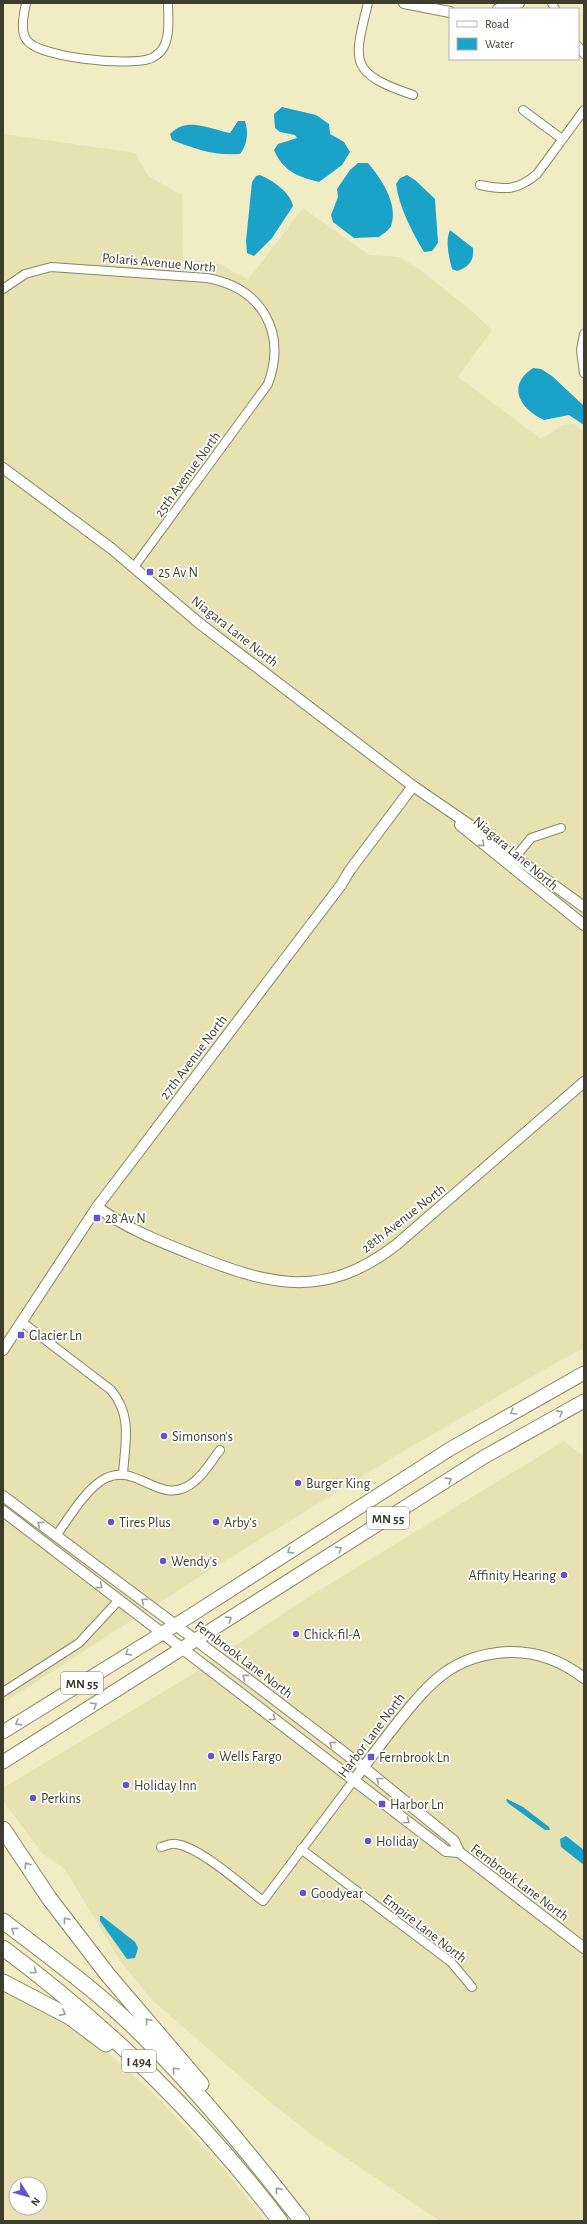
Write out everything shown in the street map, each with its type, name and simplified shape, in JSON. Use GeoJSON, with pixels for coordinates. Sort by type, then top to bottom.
{"type":"FeatureCollection","features":[{"type":"Feature","properties":{"kind":"highway"},"geometry":{"type":"LineString","coordinates":[[3,1829],[48,1898],[108,1975],[209,2093],[221,2119]]}},
{"type":"Feature","properties":{"kind":"highway","name":"I 494"},"geometry":{"type":"LineString","coordinates":[[3,1921],[89,1988],[141,2034],[221,2119],[302,2221]]}},
{"type":"Feature","properties":{"kind":"highway","name":"I 494"},"geometry":{"type":"LineString","coordinates":[[3,1948],[51,1984],[145,2066],[206,2130],[280,2221]]}},
{"type":"Feature","properties":{"kind":"highway"},"geometry":{"type":"LineString","coordinates":[[6,1985],[70,2017],[128,2062],[257,2191]]}},
{"type":"Feature","properties":{"kind":"main road","name":"MN 55"},"geometry":{"type":"LineString","coordinates":[[3,1732],[450,1449],[584,1373]]}},
{"type":"Feature","properties":{"kind":"main road","name":"MN 55"},"geometry":{"type":"LineString","coordinates":[[3,1762],[484,1457],[584,1400]]}},
{"type":"Feature","properties":{"kind":"street"},"geometry":{"type":"LineString","coordinates":[[26,3],[23,30],[25,38],[36,49],[78,58],[104,61],[141,60],[156,56],[165,44],[168,3]]}},
{"type":"Feature","properties":{"kind":"street"},"geometry":{"type":"LineString","coordinates":[[368,3],[358,44],[361,64],[375,80],[413,94]]}},
{"type":"Feature","properties":{"kind":"street"},"geometry":{"type":"LineString","coordinates":[[404,3],[449,12]]}},
{"type":"Feature","properties":{"kind":"street"},"geometry":{"type":"LineString","coordinates":[[502,8],[519,3]]}},
{"type":"Feature","properties":{"kind":"street"},"geometry":{"type":"LineString","coordinates":[[523,110],[562,139]]}},
{"type":"Feature","properties":{"kind":"street"},"geometry":{"type":"LineString","coordinates":[[480,185],[499,189],[518,187],[537,174],[584,110]]}},
{"type":"Feature","properties":{"kind":"street","name":"Polaris Avenue North"},"geometry":{"type":"LineString","coordinates":[[3,289],[25,274],[51,267],[222,280],[236,286],[249,295],[260,306],[268,319],[273,332],[275,358],[268,384],[261,395]]}},
{"type":"Feature","properties":{"kind":"street"},"geometry":{"type":"LineString","coordinates":[[584,334],[581,350],[584,373]]}},
{"type":"Feature","properties":{"kind":"street","name":"25th Avenue North"},"geometry":{"type":"LineString","coordinates":[[134,567],[261,395]]}},
{"type":"Feature","properties":{"kind":"street","name":"Niagara Lane North"},"geometry":{"type":"LineString","coordinates":[[3,468],[134,567],[199,623],[413,786],[516,857],[584,907]]}},
{"type":"Feature","properties":{"kind":"street","name":"27th Avenue North"},"geometry":{"type":"LineString","coordinates":[[3,1350],[97,1207],[341,885],[350,870],[413,786]]}},
{"type":"Feature","properties":{"kind":"street","name":"Niagara Lane North"},"geometry":{"type":"LineString","coordinates":[[432,800],[509,866],[584,925]]}},
{"type":"Feature","properties":{"kind":"street"},"geometry":{"type":"LineString","coordinates":[[509,866],[531,838],[561,828]]}},
{"type":"Feature","properties":{"kind":"street","name":"28th Avenue North"},"geometry":{"type":"LineString","coordinates":[[97,1207],[118,1222],[142,1234],[238,1272],[258,1278],[279,1282],[300,1282],[341,1275],[379,1258],[396,1245],[584,1082]]}},
{"type":"Feature","properties":{"kind":"street"},"geometry":{"type":"LineString","coordinates":[[22,1322],[111,1390],[117,1398],[122,1406],[126,1423],[123,1474]]}},
{"type":"Feature","properties":{"kind":"street"},"geometry":{"type":"LineString","coordinates":[[56,1536],[98,1483],[107,1477],[123,1474],[136,1478],[154,1488],[175,1491],[194,1482],[220,1450]]}},
{"type":"Feature","properties":{"kind":"street","name":"Fernbrook Lane North"},"geometry":{"type":"LineString","coordinates":[[3,1496],[363,1767],[454,1841],[459,1852],[584,1948]]}},
{"type":"Feature","properties":{"kind":"street","name":"Fernbrook Lane North"},"geometry":{"type":"LineString","coordinates":[[3,1511],[446,1851],[459,1852]]}},
{"type":"Feature","properties":{"kind":"street"},"geometry":{"type":"LineString","coordinates":[[3,1692],[79,1643],[119,1600]]}},
{"type":"Feature","properties":{"kind":"street","name":"Harbor Lane North"},"geometry":{"type":"LineString","coordinates":[[161,1847],[175,1843],[191,1850],[206,1858],[263,1901],[363,1767],[420,1694],[433,1681],[464,1660],[483,1654],[520,1652],[553,1659],[584,1678]]}},
{"type":"Feature","properties":{"kind":"street","name":"Empire Lane North"},"geometry":{"type":"LineString","coordinates":[[301,1849],[451,1962],[472,1986]]}},
{"type":"Feature","properties":{"kind":"shaded area"},"geometry":{"type":"Polygon","coordinates":[[[3,134],[135,153],[148,176],[182,195],[183,259],[220,264],[248,280],[303,208],[369,255],[399,257],[419,269],[473,312],[492,330],[458,377],[541,439],[563,425],[574,424],[584,432],[584,1348],[397,1455],[207,1572],[3,1703],[3,134]]]}},
{"type":"Feature","properties":{"kind":"shaded area"},"geometry":{"type":"Polygon","coordinates":[[[564,1441],[584,1457],[584,1660],[579,1666],[584,1670],[584,2221],[440,2221],[312,2135],[266,2099],[152,2000],[121,1962],[64,1868],[43,1854],[3,1801],[3,1788],[188,1677],[302,1601],[564,1441]]]}},
{"type":"Feature","properties":{"kind":"shaded area"},"geometry":{"type":"Polygon","coordinates":[[[3,1990],[47,2009],[95,2041],[157,2097],[225,2170],[265,2221],[3,2221],[3,1990]]]}},
{"type":"Feature","properties":{"kind":"water"},"geometry":{"type":"Polygon","coordinates":[[[282,107],[316,115],[329,124],[330,134],[344,142],[350,152],[342,165],[319,182],[304,178],[292,172],[282,163],[274,150],[278,144],[297,138],[295,135],[280,132],[275,128],[274,114],[282,107]]]}},
{"type":"Feature","properties":{"kind":"water"},"geometry":{"type":"Polygon","coordinates":[[[238,121],[245,121],[247,130],[246,143],[240,154],[222,154],[197,149],[172,140],[170,134],[184,126],[191,125],[198,125],[230,133],[238,121]]]}},
{"type":"Feature","properties":{"kind":"water"},"geometry":{"type":"Polygon","coordinates":[[[358,163],[368,163],[383,184],[391,201],[393,218],[391,226],[379,237],[354,238],[333,222],[331,215],[338,197],[337,189],[350,170],[358,163]]]}},
{"type":"Feature","properties":{"kind":"water"},"geometry":{"type":"Polygon","coordinates":[[[260,175],[275,183],[284,191],[293,206],[272,238],[254,256],[247,253],[246,241],[252,182],[256,176],[260,175]]]}},
{"type":"Feature","properties":{"kind":"water"},"geometry":{"type":"Polygon","coordinates":[[[407,175],[415,180],[435,199],[438,243],[432,251],[424,252],[411,228],[400,202],[396,184],[400,178],[407,175]]]}},
{"type":"Feature","properties":{"kind":"water"},"geometry":{"type":"Polygon","coordinates":[[[450,230],[473,248],[473,257],[470,263],[465,268],[457,271],[452,269],[449,255],[448,239],[450,230]]]}},
{"type":"Feature","properties":{"kind":"water"},"geometry":{"type":"Polygon","coordinates":[[[533,368],[541,369],[552,376],[584,406],[584,425],[569,415],[544,420],[528,410],[519,397],[518,389],[520,382],[525,375],[533,368]]]}},
{"type":"Feature","properties":{"kind":"water"},"geometry":{"type":"Polygon","coordinates":[[[507,1799],[523,1807],[549,1827],[550,1830],[545,1830],[508,1803],[506,1800],[507,1799]]]}},
{"type":"Feature","properties":{"kind":"water"},"geometry":{"type":"Polygon","coordinates":[[[566,1836],[584,1850],[584,1865],[561,1847],[560,1839],[566,1836]]]}},
{"type":"Feature","properties":{"kind":"water"},"geometry":{"type":"Polygon","coordinates":[[[100,1916],[135,1942],[138,1948],[135,1958],[127,1959],[100,1921],[100,1916]]]}},
{"type":"Feature","properties":{"kind":"place","name":"25 Av N"},"geometry":{"type":"Point","coordinates":[150,572]}},
{"type":"Feature","properties":{"kind":"place","name":"28 Av N"},"geometry":{"type":"Point","coordinates":[97,1218]}},
{"type":"Feature","properties":{"kind":"place","name":"Glacier Ln"},"geometry":{"type":"Point","coordinates":[21,1335]}},
{"type":"Feature","properties":{"kind":"place","name":"Simonson's"},"geometry":{"type":"Point","coordinates":[164,1436]}},
{"type":"Feature","properties":{"kind":"place","name":"Burger King"},"geometry":{"type":"Point","coordinates":[298,1483]}},
{"type":"Feature","properties":{"kind":"place","name":"Tires Plus"},"geometry":{"type":"Point","coordinates":[111,1522]}},
{"type":"Feature","properties":{"kind":"place","name":"Arby's"},"geometry":{"type":"Point","coordinates":[216,1522]}},
{"type":"Feature","properties":{"kind":"place","name":"Wendy's"},"geometry":{"type":"Point","coordinates":[163,1561]}},
{"type":"Feature","properties":{"kind":"place","name":"Affinity Hearing"},"geometry":{"type":"Point","coordinates":[564,1575]}},
{"type":"Feature","properties":{"kind":"place","name":"Chick-fil-A"},"geometry":{"type":"Point","coordinates":[296,1634]}},
{"type":"Feature","properties":{"kind":"place","name":"Wells Fargo"},"geometry":{"type":"Point","coordinates":[211,1756]}},
{"type":"Feature","properties":{"kind":"place","name":"Fernbrook Ln"},"geometry":{"type":"Point","coordinates":[371,1757]}},
{"type":"Feature","properties":{"kind":"place","name":"Holiday Inn"},"geometry":{"type":"Point","coordinates":[126,1785]}},
{"type":"Feature","properties":{"kind":"place","name":"Perkins"},"geometry":{"type":"Point","coordinates":[33,1798]}},
{"type":"Feature","properties":{"kind":"place","name":"Harbor Ln"},"geometry":{"type":"Point","coordinates":[382,1804]}},
{"type":"Feature","properties":{"kind":"place","name":"Holiday"},"geometry":{"type":"Point","coordinates":[368,1841]}},
{"type":"Feature","properties":{"kind":"place","name":"Goodyear"},"geometry":{"type":"Point","coordinates":[303,1893]}}]}
